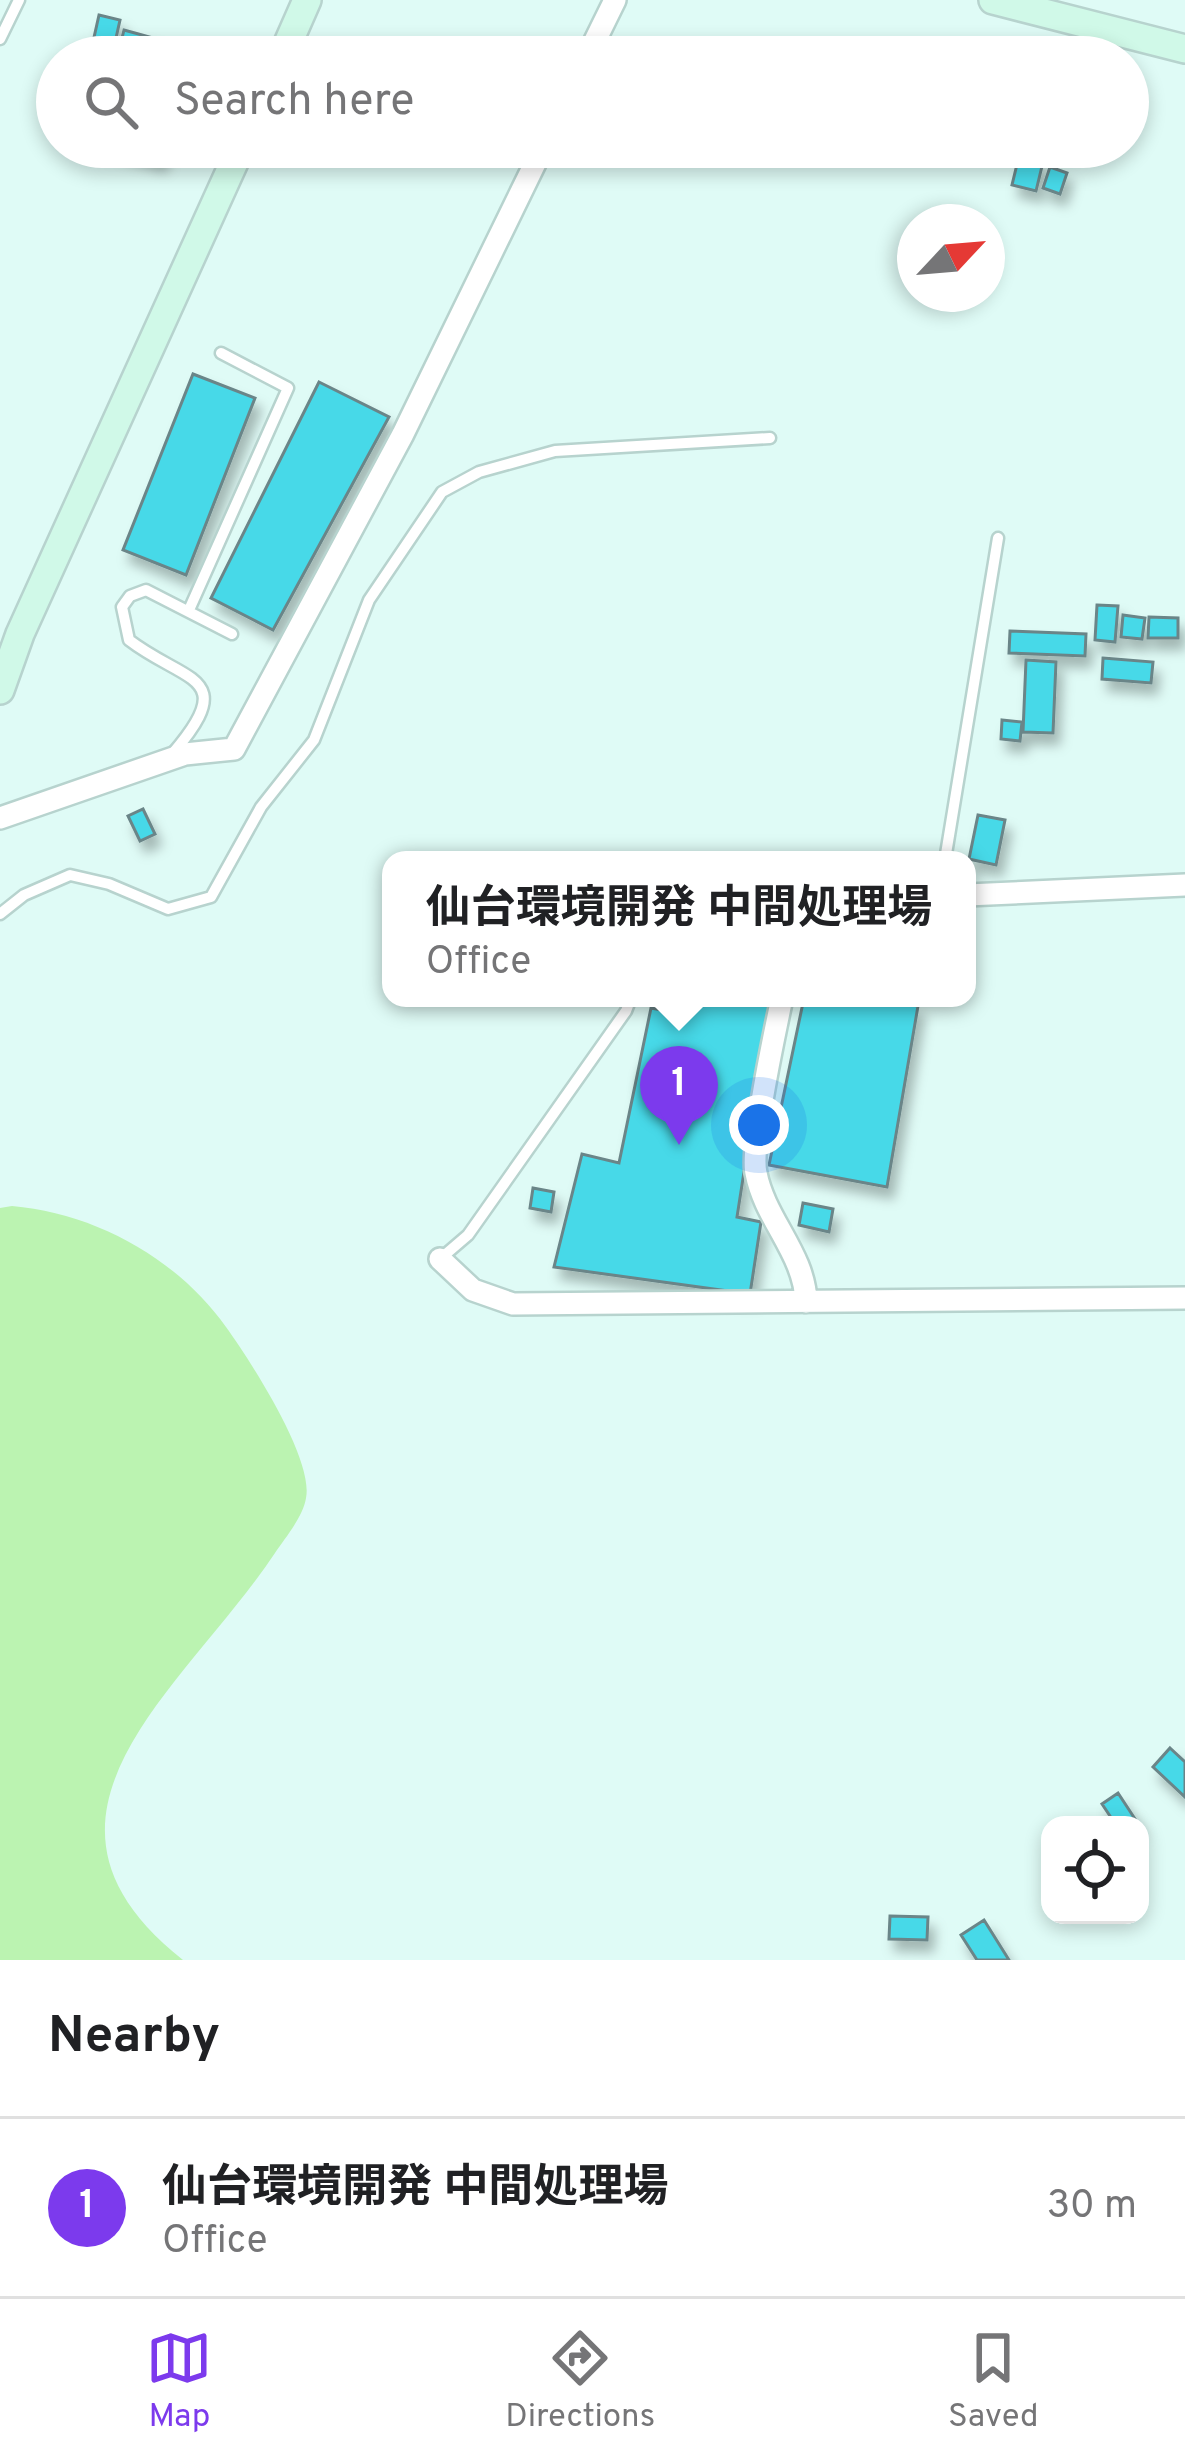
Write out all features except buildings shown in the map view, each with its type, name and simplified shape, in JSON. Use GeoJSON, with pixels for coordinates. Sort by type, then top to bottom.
{"type":"FeatureCollection","features":[{"type":"Feature","properties":{"kind":"street"},"geometry":{"type":"LineString","coordinates":[[292,36],[308,0]]}},
{"type":"Feature","properties":{"kind":"street"},"geometry":{"type":"LineString","coordinates":[[597,36],[614,0]]}},
{"type":"Feature","properties":{"kind":"street"},"geometry":{"type":"LineString","coordinates":[[993,0],[1134,36]]}},
{"type":"Feature","properties":{"kind":"street"},"geometry":{"type":"LineString","coordinates":[[1149,40],[1185,49]]}},
{"type":"Feature","properties":{"kind":"street"},"geometry":{"type":"LineString","coordinates":[[0,690],[20,634],[231,168]]}},
{"type":"Feature","properties":{"kind":"street"},"geometry":{"type":"LineString","coordinates":[[0,818],[166,760],[234,749],[404,434],[533,168]]}},
{"type":"Feature","properties":{"kind":"street"},"geometry":{"type":"LineString","coordinates":[[976,895],[1185,885]]}},
{"type":"Feature","properties":{"kind":"street"},"geometry":{"type":"LineString","coordinates":[[781,1007],[754,1168],[765,1202],[806,1278],[806,1302]]}},
{"type":"Feature","properties":{"kind":"street"},"geometry":{"type":"LineString","coordinates":[[440,1259],[473,1290],[513,1304],[1185,1298]]}},
{"type":"Feature","properties":{"kind":"lane"},"geometry":{"type":"LineString","coordinates":[[0,39],[19,0]]}},
{"type":"Feature","properties":{"kind":"lane"},"geometry":{"type":"LineString","coordinates":[[189,610],[287,388],[221,353]]}},
{"type":"Feature","properties":{"kind":"lane"},"geometry":{"type":"LineString","coordinates":[[0,914],[24,895],[70,875],[110,884],[168,909],[212,897],[261,808],[314,740],[369,600],[442,492],[479,472],[555,451],[770,438]]}},
{"type":"Feature","properties":{"kind":"lane"},"geometry":{"type":"LineString","coordinates":[[946,851],[998,538]]}},
{"type":"Feature","properties":{"kind":"lane"},"geometry":{"type":"LineString","coordinates":[[166,760],[205,711],[204,695],[197,680],[129,640],[122,607],[130,596],[146,590],[232,634]]}},
{"type":"Feature","properties":{"kind":"lane"},"geometry":{"type":"LineString","coordinates":[[440,1259],[469,1235],[628,1007]]}},
{"type":"Feature","properties":{"kind":"green space"},"geometry":{"type":"Polygon","coordinates":[[[0,1208],[43,1210],[104,1229],[184,1280],[226,1327],[264,1385],[291,1435],[306,1481],[306,1498],[293,1527],[158,1704],[126,1754],[108,1804],[107,1855],[131,1906],[183,1960],[0,1960],[0,1208]]]}},
{"type":"Feature","properties":{"kind":"place","name":"仙台環境開発 中間処理場"},"geometry":{"type":"Point","coordinates":[679,1145]}}]}
